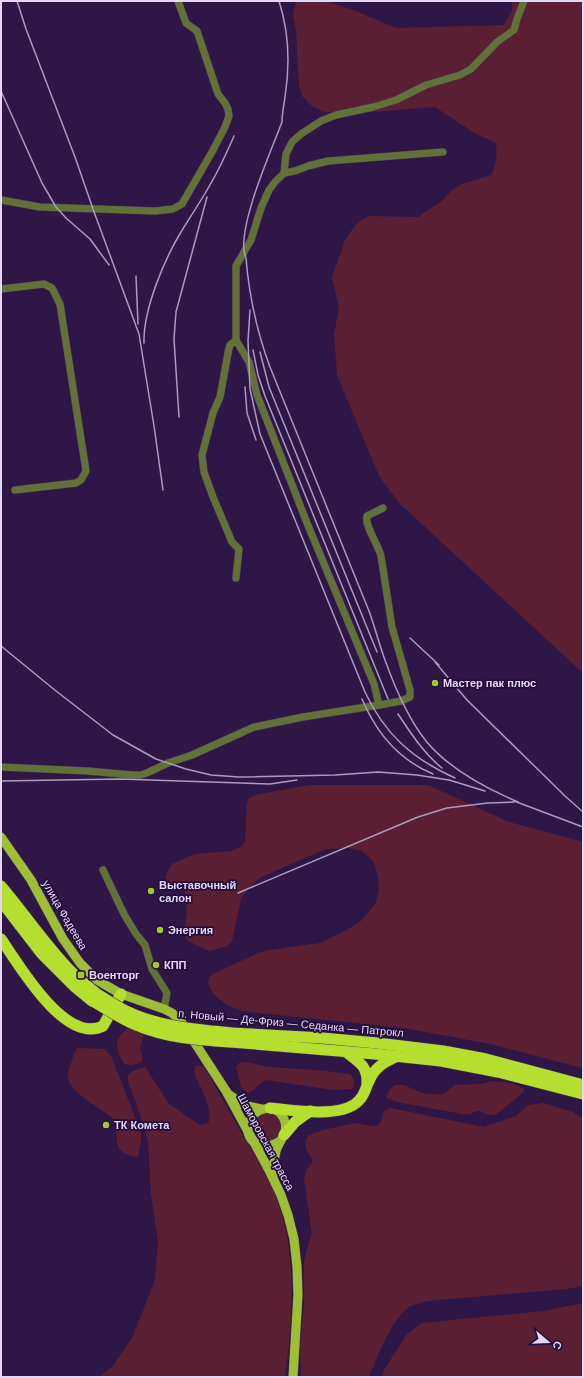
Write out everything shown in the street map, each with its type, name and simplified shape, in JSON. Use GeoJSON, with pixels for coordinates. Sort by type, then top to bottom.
{"type":"FeatureCollection","features":[{"type":"Feature","properties":{"kind":"highway","name":"п. Новый — Де-Фриз — Седанка — Патрокл"},"geometry":{"type":"LineString","coordinates":[[1,886],[20,908],[42,939],[95,997]]}},
{"type":"Feature","properties":{"kind":"highway","name":"п. Новый — Де-Фриз — Седанка — Патрокл"},"geometry":{"type":"LineString","coordinates":[[1,901],[41,953],[75,987],[126,1011],[155,1022],[231,1037],[346,1052],[441,1061],[472,1066],[535,1080],[583,1094]]}},
{"type":"Feature","properties":{"kind":"highway"},"geometry":{"type":"LineString","coordinates":[[1,939],[38,991],[68,1020],[77,1025],[84,1028],[93,1029],[104,1026],[121,994]]}},
{"type":"Feature","properties":{"kind":"highway","name":"п. Новый — Де-Фриз — Седанка — Патрокл"},"geometry":{"type":"LineString","coordinates":[[231,1037],[329,1039],[443,1051],[486,1059],[583,1085]]}},
{"type":"Feature","properties":{"kind":"highway"},"geometry":{"type":"LineString","coordinates":[[346,1052],[363,1067],[367,1078],[366,1087]]}},
{"type":"Feature","properties":{"kind":"highway"},"geometry":{"type":"LineString","coordinates":[[265,1109],[310,1111],[341,1110],[350,1107],[359,1101],[376,1068],[398,1056]]}},
{"type":"Feature","properties":{"kind":"highway"},"geometry":{"type":"LineString","coordinates":[[282,1138],[295,1122],[310,1111]]}},
{"type":"Feature","properties":{"kind":"main road","name":"улица Фадеева"},"geometry":{"type":"LineString","coordinates":[[1,837],[31,880],[64,939],[80,963],[97,980],[121,994],[164,1009]]}},
{"type":"Feature","properties":{"kind":"main road","name":"Шаморовская трасса"},"geometry":{"type":"LineString","coordinates":[[164,1009],[172,1013],[189,1032],[226,1091],[281,1195],[294,1239],[297,1267],[298,1294],[293,1377]]}},
{"type":"Feature","properties":{"kind":"main road"},"geometry":{"type":"LineString","coordinates":[[226,1091],[240,1103],[275,1110],[286,1123],[275,1157],[273,1179]]}},
{"type":"Feature","properties":{"kind":"main road"},"geometry":{"type":"LineString","coordinates":[[265,1109],[254,1113],[249,1120],[248,1129],[250,1137],[261,1146],[275,1145],[282,1138]]}},
{"type":"Feature","properties":{"kind":"street"},"geometry":{"type":"LineString","coordinates":[[1,200],[40,207],[154,211],[173,209],[182,204],[225,127],[229,116],[228,109],[218,94],[197,31],[186,23],[178,1]]}},
{"type":"Feature","properties":{"kind":"street"},"geometry":{"type":"LineString","coordinates":[[284,173],[287,151],[292,142],[321,121],[336,115],[362,110],[396,100],[426,84],[460,75],[471,69],[497,42],[514,30],[524,1]]}},
{"type":"Feature","properties":{"kind":"street"},"geometry":{"type":"LineString","coordinates":[[379,705],[374,684],[306,523],[257,395],[249,362],[236,340],[236,266],[251,240],[261,208],[269,190],[284,173],[328,161],[443,152]]}},
{"type":"Feature","properties":{"kind":"street"},"geometry":{"type":"LineString","coordinates":[[1,289],[44,284],[52,288],[60,304],[86,471],[81,480],[76,483],[15,490]]}},
{"type":"Feature","properties":{"kind":"street"},"geometry":{"type":"LineString","coordinates":[[236,340],[230,345],[229,348],[220,397],[213,413],[202,455],[204,472],[213,497],[232,542],[240,550],[236,578]]}},
{"type":"Feature","properties":{"kind":"street"},"geometry":{"type":"LineString","coordinates":[[1,767],[88,771],[132,776],[141,775],[168,763],[192,756],[254,727],[302,717],[401,701],[410,697],[392,627],[382,556],[366,523],[367,516],[382,508]]}},
{"type":"Feature","properties":{"kind":"street"},"geometry":{"type":"LineString","coordinates":[[103,870],[124,914],[136,934],[145,945],[152,968],[167,993],[164,1009]]}},
{"type":"Feature","properties":{"kind":"shaded area"},"geometry":{"type":"Polygon","coordinates":[[[296,1],[326,1],[356,11],[396,28],[504,25],[512,11],[512,1],[583,1],[583,673],[399,503],[379,476],[337,375],[334,334],[339,308],[332,277],[345,240],[356,224],[368,216],[418,217],[443,200],[451,191],[462,184],[491,175],[496,159],[496,143],[476,134],[435,107],[347,114],[325,112],[312,106],[302,96],[299,85],[296,30],[293,14],[296,1]]]}},
{"type":"Feature","properties":{"kind":"shaded area"},"geometry":{"type":"Polygon","coordinates":[[[309,785],[428,785],[509,822],[583,842],[583,1068],[490,1044],[404,1028],[250,1012],[229,1006],[215,995],[209,985],[211,975],[258,953],[320,943],[360,922],[375,904],[379,891],[378,877],[374,862],[362,851],[348,848],[326,849],[261,877],[250,887],[241,898],[232,941],[227,946],[209,951],[188,941],[186,938],[184,929],[187,914],[184,889],[177,887],[166,879],[167,872],[172,864],[195,854],[231,851],[241,847],[245,842],[247,804],[249,798],[255,795],[309,785]]]}},
{"type":"Feature","properties":{"kind":"shaded area"},"geometry":{"type":"Polygon","coordinates":[[[129,1026],[144,1033],[140,1048],[143,1060],[139,1063],[131,1065],[124,1064],[117,1048],[120,1036],[129,1026]]]}},
{"type":"Feature","properties":{"kind":"shaded area"},"geometry":{"type":"Polygon","coordinates":[[[77,1048],[105,1049],[111,1056],[141,1132],[141,1142],[138,1156],[128,1155],[122,1151],[117,1142],[116,1125],[114,1119],[88,1101],[70,1084],[68,1078],[69,1071],[77,1048]]]}},
{"type":"Feature","properties":{"kind":"shaded area"},"geometry":{"type":"Polygon","coordinates":[[[240,1062],[271,1067],[350,1074],[354,1085],[352,1089],[333,1090],[267,1080],[261,1083],[253,1091],[247,1093],[241,1087],[236,1067],[240,1062]]]}},
{"type":"Feature","properties":{"kind":"shaded area"},"geometry":{"type":"Polygon","coordinates":[[[197,1065],[204,1067],[264,1170],[278,1203],[285,1227],[289,1252],[292,1303],[285,1377],[99,1377],[112,1367],[132,1338],[155,1280],[158,1242],[151,1194],[148,1143],[145,1129],[128,1081],[128,1075],[133,1071],[145,1067],[169,1104],[200,1125],[208,1123],[210,1118],[206,1098],[194,1072],[197,1065]]]}},
{"type":"Feature","properties":{"kind":"shaded area"},"geometry":{"type":"Polygon","coordinates":[[[493,1081],[513,1084],[524,1089],[524,1092],[497,1114],[493,1115],[488,1115],[480,1111],[470,1114],[462,1114],[397,1102],[386,1098],[389,1090],[395,1085],[404,1085],[422,1093],[442,1095],[455,1085],[480,1084],[493,1081]]]}},
{"type":"Feature","properties":{"kind":"shaded area"},"geometry":{"type":"Polygon","coordinates":[[[543,1103],[573,1112],[583,1118],[583,1286],[566,1289],[427,1301],[416,1304],[403,1312],[391,1329],[369,1377],[301,1377],[300,1348],[304,1303],[304,1263],[312,1234],[304,1178],[306,1171],[313,1161],[306,1149],[305,1141],[309,1135],[323,1130],[356,1123],[376,1126],[380,1123],[384,1111],[390,1108],[484,1127],[516,1116],[528,1105],[543,1103]]]}},
{"type":"Feature","properties":{"kind":"shaded area"},"geometry":{"type":"Polygon","coordinates":[[[267,1113],[273,1114],[277,1117],[280,1121],[280,1133],[277,1137],[273,1140],[267,1141],[261,1140],[257,1137],[254,1133],[253,1127],[254,1121],[257,1117],[261,1114],[267,1113]]]}},
{"type":"Feature","properties":{"kind":"shaded area"},"geometry":{"type":"Polygon","coordinates":[[[583,1303],[583,1377],[382,1377],[384,1370],[407,1334],[422,1323],[544,1311],[583,1303]]]}},
{"type":"Feature","properties":{"kind":"railway"},"geometry":{"type":"LineString","coordinates":[[17,1],[139,334],[163,490]]}},
{"type":"Feature","properties":{"kind":"railway"},"geometry":{"type":"LineString","coordinates":[[279,1],[285,25],[288,49],[288,73],[282,122],[263,170],[249,211],[245,230],[244,246],[251,300],[257,327],[270,367],[369,611],[393,681],[407,712],[426,741],[445,760],[480,784],[518,802]]}},
{"type":"Feature","properties":{"kind":"railway"},"geometry":{"type":"LineString","coordinates":[[1,91],[42,183],[56,207],[90,239],[109,265]]}},
{"type":"Feature","properties":{"kind":"railway"},"geometry":{"type":"LineString","coordinates":[[144,343],[147,316],[151,301],[174,243],[217,172],[234,136]]}},
{"type":"Feature","properties":{"kind":"railway"},"geometry":{"type":"LineString","coordinates":[[179,417],[174,339],[176,312],[207,197]]}},
{"type":"Feature","properties":{"kind":"railway"},"geometry":{"type":"LineString","coordinates":[[136,276],[138,324]]}},
{"type":"Feature","properties":{"kind":"railway"},"geometry":{"type":"LineString","coordinates":[[250,310],[248,341],[250,389],[260,434],[365,692],[382,721],[402,744],[426,763],[455,778]]}},
{"type":"Feature","properties":{"kind":"railway"},"geometry":{"type":"LineString","coordinates":[[253,350],[258,375],[265,396],[388,699]]}},
{"type":"Feature","properties":{"kind":"railway"},"geometry":{"type":"LineString","coordinates":[[260,352],[269,387],[377,652]]}},
{"type":"Feature","properties":{"kind":"railway"},"geometry":{"type":"LineString","coordinates":[[245,387],[247,413],[256,440]]}},
{"type":"Feature","properties":{"kind":"railway"},"geometry":{"type":"LineString","coordinates":[[410,638],[439,665]]}},
{"type":"Feature","properties":{"kind":"railway"},"geometry":{"type":"LineString","coordinates":[[1,646],[113,735],[156,759],[186,769],[211,775],[239,777],[335,775],[378,772],[417,775],[449,780],[485,791]]}},
{"type":"Feature","properties":{"kind":"railway"},"geometry":{"type":"LineString","coordinates":[[435,662],[467,700],[583,812]]}},
{"type":"Feature","properties":{"kind":"railway"},"geometry":{"type":"LineString","coordinates":[[362,699],[374,723],[390,744],[410,761],[433,774]]}},
{"type":"Feature","properties":{"kind":"railway"},"geometry":{"type":"LineString","coordinates":[[398,714],[423,749],[442,768]]}},
{"type":"Feature","properties":{"kind":"railway"},"geometry":{"type":"LineString","coordinates":[[1,781],[120,779],[270,784],[297,780]]}},
{"type":"Feature","properties":{"kind":"railway"},"geometry":{"type":"LineString","coordinates":[[514,801],[583,827]]}},
{"type":"Feature","properties":{"kind":"railway"},"geometry":{"type":"LineString","coordinates":[[238,893],[418,817],[447,808],[488,803],[514,802]]}},
{"type":"Feature","properties":{"kind":"place","name":"Мастер пак плюс"},"geometry":{"type":"Point","coordinates":[435,683]}},
{"type":"Feature","properties":{"kind":"place","name":"Выставочный салон"},"geometry":{"type":"Point","coordinates":[151,891]}},
{"type":"Feature","properties":{"kind":"place","name":"Энергия"},"geometry":{"type":"Point","coordinates":[160,930]}},
{"type":"Feature","properties":{"kind":"place","name":"КПП"},"geometry":{"type":"Point","coordinates":[156,965]}},
{"type":"Feature","properties":{"kind":"place","name":"Военторг"},"geometry":{"type":"Point","coordinates":[81,975]}},
{"type":"Feature","properties":{"kind":"place","name":"ТК Комета"},"geometry":{"type":"Point","coordinates":[106,1125]}}]}
